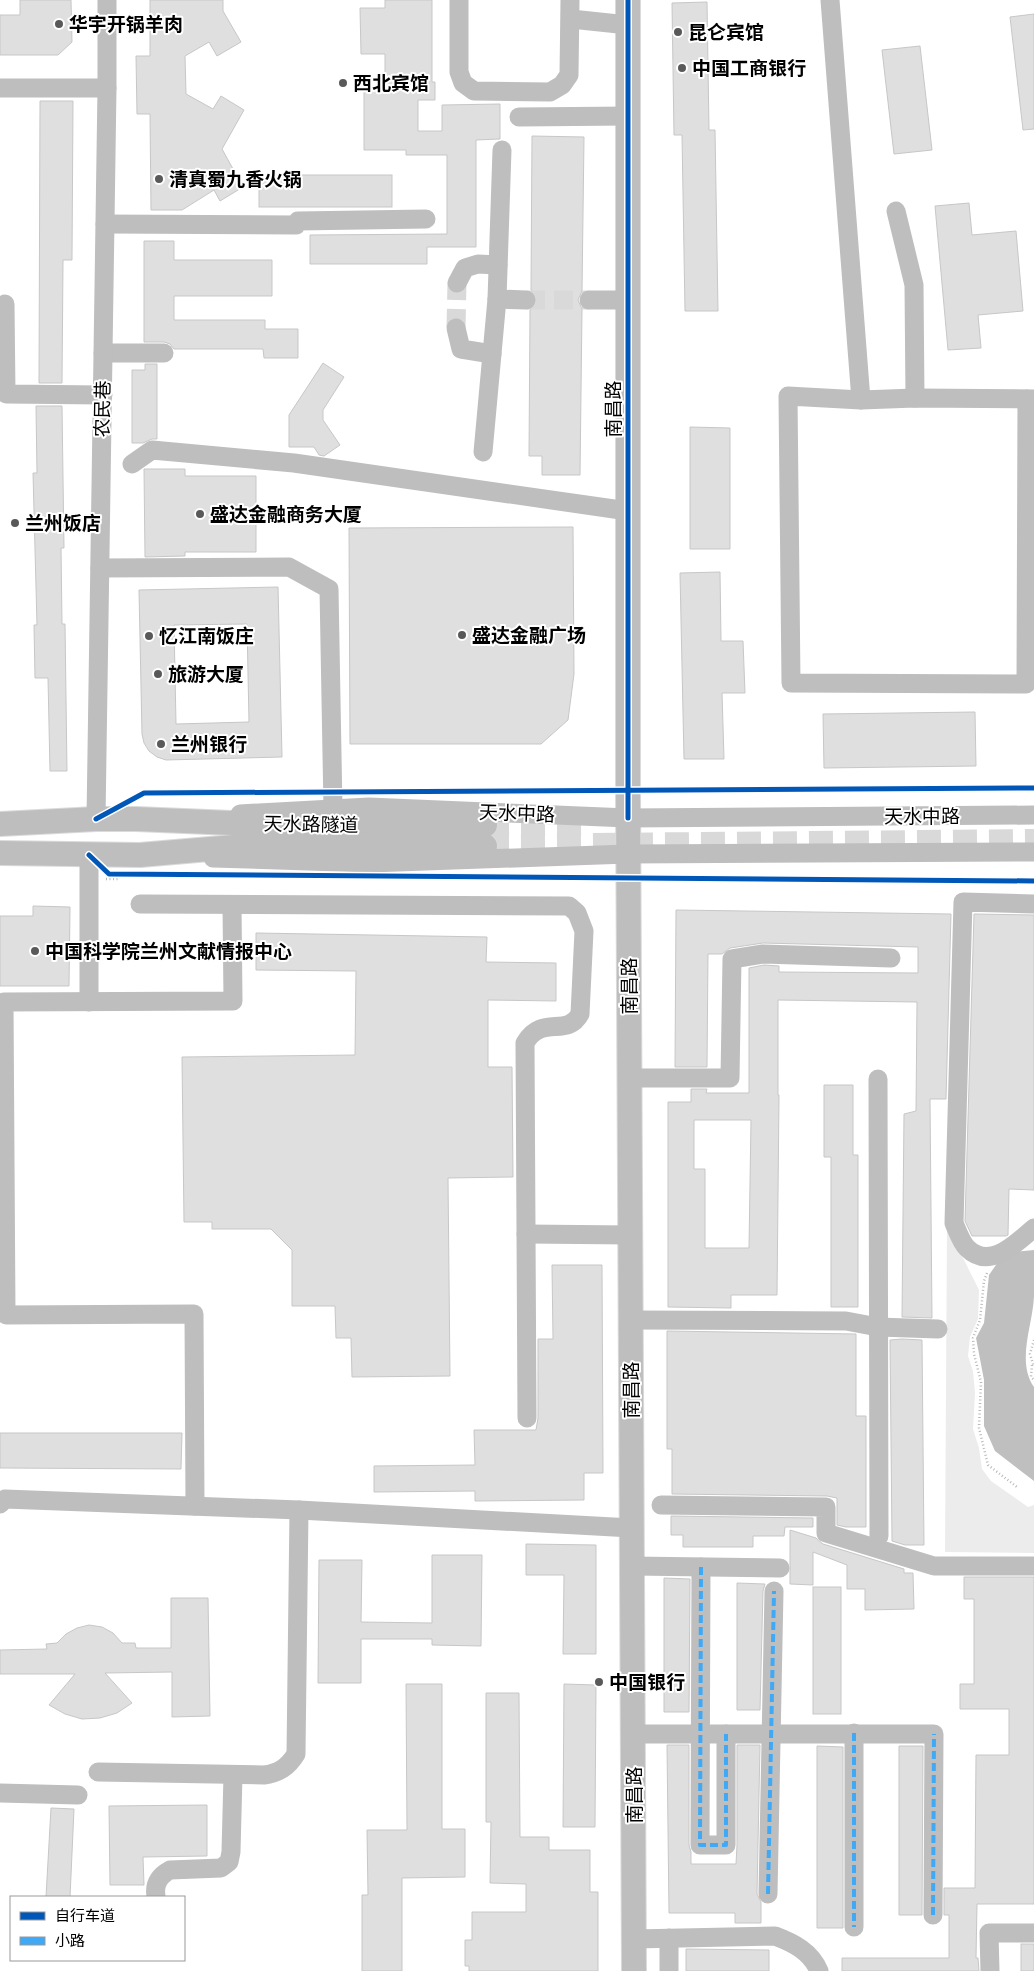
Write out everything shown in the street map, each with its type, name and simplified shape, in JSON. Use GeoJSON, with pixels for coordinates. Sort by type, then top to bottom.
{"type":"FeatureCollection","features":[{"type":"Feature","properties":{"kind":"main road","name":"南昌路"},"geometry":{"type":"LineString","coordinates":[[628,0],[628,854],[634,1971]]}},
{"type":"Feature","properties":{"kind":"main road","name":"天水中路"},"geometry":{"type":"LineString","coordinates":[[0,824],[136,819]]}},
{"type":"Feature","properties":{"kind":"main road","name":"天水路隧道"},"geometry":{"type":"LineString","coordinates":[[136,819],[485,836],[279,843],[140,855]]}},
{"type":"Feature","properties":{"kind":"main road","name":"天水中路"},"geometry":{"type":"LineString","coordinates":[[0,852],[89,856],[140,855]]}},
{"type":"Feature","properties":{"kind":"street","name":"农民巷"},"geometry":{"type":"LineString","coordinates":[[96,819],[107,0]]}},
{"type":"Feature","properties":{"kind":"street"},"geometry":{"type":"LineString","coordinates":[[459,0],[459,72],[463,83],[474,91],[550,92],[562,85],[569,75],[570,0]]}},
{"type":"Feature","properties":{"kind":"street"},"geometry":{"type":"LineString","coordinates":[[830,0],[861,400]]}},
{"type":"Feature","properties":{"kind":"street"},"geometry":{"type":"LineString","coordinates":[[571,19],[628,25]]}},
{"type":"Feature","properties":{"kind":"street"},"geometry":{"type":"LineString","coordinates":[[0,88],[107,88]]}},
{"type":"Feature","properties":{"kind":"street"},"geometry":{"type":"LineString","coordinates":[[519,117],[628,116]]}},
{"type":"Feature","properties":{"kind":"street"},"geometry":{"type":"LineString","coordinates":[[482,452],[497,299],[502,150]]}},
{"type":"Feature","properties":{"kind":"street"},"geometry":{"type":"LineString","coordinates":[[896,211],[914,286],[915,398]]}},
{"type":"Feature","properties":{"kind":"street"},"geometry":{"type":"LineString","coordinates":[[105,224],[296,225],[298,221],[426,219]]}},
{"type":"Feature","properties":{"kind":"street"},"geometry":{"type":"LineString","coordinates":[[458,283],[465,268],[478,264],[498,265]]}},
{"type":"Feature","properties":{"kind":"street"},"geometry":{"type":"LineString","coordinates":[[497,299],[526,300]]}},
{"type":"Feature","properties":{"kind":"street"},"geometry":{"type":"LineString","coordinates":[[589,300],[628,300]]}},
{"type":"Feature","properties":{"kind":"street"},"geometry":{"type":"LineString","coordinates":[[5,304],[3,386],[6,394],[102,395]]}},
{"type":"Feature","properties":{"kind":"street"},"geometry":{"type":"LineString","coordinates":[[456,328],[460,349],[492,354]]}},
{"type":"Feature","properties":{"kind":"street"},"geometry":{"type":"LineString","coordinates":[[103,353],[164,353]]}},
{"type":"Feature","properties":{"kind":"street"},"geometry":{"type":"LineString","coordinates":[[788,396],[861,400],[915,398],[1030,399],[1026,684],[791,684],[788,396]]}},
{"type":"Feature","properties":{"kind":"street"},"geometry":{"type":"LineString","coordinates":[[102,464],[142,465],[152,450],[294,463],[628,511]]}},
{"type":"Feature","properties":{"kind":"street"},"geometry":{"type":"LineString","coordinates":[[100,568],[289,567],[329,589],[333,809]]}},
{"type":"Feature","properties":{"kind":"street","name":"天水中路"},"geometry":{"type":"LineString","coordinates":[[136,819],[369,807],[628,818],[1034,815]]}},
{"type":"Feature","properties":{"kind":"street","name":"天水中路"},"geometry":{"type":"LineString","coordinates":[[140,855],[370,863],[628,854],[1034,852]]}},
{"type":"Feature","properties":{"kind":"street"},"geometry":{"type":"LineString","coordinates":[[89,856],[89,1002]]}},
{"type":"Feature","properties":{"kind":"street"},"geometry":{"type":"LineString","coordinates":[[1034,904],[963,902],[954,1223],[966,1247],[983,1257],[1003,1253],[1034,1228]]}},
{"type":"Feature","properties":{"kind":"street"},"geometry":{"type":"LineString","coordinates":[[140,904],[569,906],[576,913],[584,931],[580,1014],[568,1026],[549,1026],[534,1031],[525,1043],[527,1418]]}},
{"type":"Feature","properties":{"kind":"street"},"geometry":{"type":"LineString","coordinates":[[195,1506],[194,1314],[3,1315],[4,1002],[233,1001],[232,905]]}},
{"type":"Feature","properties":{"kind":"street"},"geometry":{"type":"LineString","coordinates":[[630,1078],[730,1078],[732,959],[763,954],[891,958]]}},
{"type":"Feature","properties":{"kind":"street"},"geometry":{"type":"LineString","coordinates":[[878,1079],[879,1536]]}},
{"type":"Feature","properties":{"kind":"street"},"geometry":{"type":"LineString","coordinates":[[526,1234],[631,1235]]}},
{"type":"Feature","properties":{"kind":"street"},"geometry":{"type":"LineString","coordinates":[[631,1320],[846,1321],[878,1327],[938,1329]]}},
{"type":"Feature","properties":{"kind":"street"},"geometry":{"type":"LineString","coordinates":[[2,1497],[299,1510],[632,1528]]}},
{"type":"Feature","properties":{"kind":"street"},"geometry":{"type":"LineString","coordinates":[[661,1505],[826,1506],[826,1533],[934,1566],[1034,1566]]}},
{"type":"Feature","properties":{"kind":"street"},"geometry":{"type":"LineString","coordinates":[[98,1772],[274,1774],[283,1770],[290,1763],[296,1754],[299,1510]]}},
{"type":"Feature","properties":{"kind":"street"},"geometry":{"type":"LineString","coordinates":[[632,1566],[780,1568]]}},
{"type":"Feature","properties":{"kind":"street"},"geometry":{"type":"LineString","coordinates":[[701,1567],[700,1845],[726,1845],[726,1734]]}},
{"type":"Feature","properties":{"kind":"street"},"geometry":{"type":"LineString","coordinates":[[768,1894],[774,1591]]}},
{"type":"Feature","properties":{"kind":"street"},"geometry":{"type":"LineString","coordinates":[[854,1733],[854,1927]]}},
{"type":"Feature","properties":{"kind":"street"},"geometry":{"type":"LineString","coordinates":[[634,1734],[934,1734],[933,1915]]}},
{"type":"Feature","properties":{"kind":"street"},"geometry":{"type":"LineString","coordinates":[[156,1896],[155,1890],[159,1877],[170,1870],[221,1868],[229,1862],[232,1852],[233,1775]]}},
{"type":"Feature","properties":{"kind":"street"},"geometry":{"type":"LineString","coordinates":[[0,1793],[78,1795]]}},
{"type":"Feature","properties":{"kind":"street"},"geometry":{"type":"LineString","coordinates":[[990,1971],[990,1933],[1034,1933]]}},
{"type":"Feature","properties":{"kind":"street"},"geometry":{"type":"LineString","coordinates":[[634,1939],[775,1936],[792,1942],[806,1952],[819,1971]]}},
{"type":"Feature","properties":{"kind":"street"},"geometry":{"type":"LineString","coordinates":[[668,1938],[670,1971]]}},
{"type":"Feature","properties":{"kind":"path"},"geometry":{"type":"LineString","coordinates":[[89,856],[109,874],[119,874]]}},
{"type":"Feature","properties":{"kind":"path"},"geometry":{"type":"LineString","coordinates":[[993,1255],[984,1281],[980,1320],[973,1338],[974,1354],[981,1382],[979,1428],[988,1465],[1017,1487]]}},
{"type":"Feature","properties":{"kind":"path"},"geometry":{"type":"LineString","coordinates":[[1034,1340],[1030,1354],[1033,1365],[1031,1376],[1034,1380]]}},
{"type":"Feature","properties":{"kind":"shaded area"},"geometry":{"type":"Polygon","coordinates":[[[947,1226],[979,1290],[978,1319],[970,1337],[968,1356],[973,1371],[975,1393],[973,1429],[979,1448],[982,1469],[991,1481],[1028,1507],[1034,1505],[1034,1553],[945,1552],[947,1226]]]}},
{"type":"Feature","properties":{"kind":"shaded area"},"geometry":{"type":"Polygon","coordinates":[[[1034,1250],[1034,1296],[1027,1343],[1026,1366],[1034,1387],[1034,1481],[995,1451],[984,1426],[984,1380],[976,1338],[984,1323],[989,1275],[998,1262],[1014,1252],[1034,1250]]]}},
{"type":"Feature","properties":{"kind":"building"},"geometry":{"type":"Polygon","coordinates":[[[20,0],[71,0],[72,42],[58,55],[0,55],[0,15],[20,15],[20,0]]]}},
{"type":"Feature","properties":{"kind":"building"},"geometry":{"type":"Polygon","coordinates":[[[150,0],[223,0],[223,11],[241,42],[217,56],[209,42],[185,56],[186,94],[213,109],[221,96],[244,110],[222,149],[243,187],[220,201],[214,190],[182,210],[151,210],[150,114],[137,114],[136,56],[150,56],[150,0]]]}},
{"type":"Feature","properties":{"kind":"building"},"geometry":{"type":"Polygon","coordinates":[[[385,0],[432,0],[432,82],[435,82],[435,100],[418,100],[418,131],[442,131],[442,105],[500,104],[500,139],[476,140],[476,247],[427,247],[427,264],[310,264],[310,235],[447,234],[447,155],[406,155],[406,150],[364,150],[364,86],[385,86],[385,54],[361,54],[360,8],[385,8],[385,0]]]}},
{"type":"Feature","properties":{"kind":"building"},"geometry":{"type":"Polygon","coordinates":[[[707,2],[709,130],[715,130],[718,311],[685,311],[682,135],[674,135],[672,3],[707,2]]]}},
{"type":"Feature","properties":{"kind":"building"},"geometry":{"type":"Polygon","coordinates":[[[1034,14],[1034,129],[1023,130],[1010,17],[1034,14]]]}},
{"type":"Feature","properties":{"kind":"building"},"geometry":{"type":"Polygon","coordinates":[[[920,46],[932,150],[894,154],[882,50],[920,46]]]}},
{"type":"Feature","properties":{"kind":"building"},"geometry":{"type":"Polygon","coordinates":[[[40,101],[73,101],[72,260],[63,260],[62,383],[39,383],[40,101]]]}},
{"type":"Feature","properties":{"kind":"building"},"geometry":{"type":"Polygon","coordinates":[[[532,136],[584,137],[582,291],[578,300],[582,309],[580,475],[542,475],[542,456],[529,456],[530,310],[535,306],[537,300],[536,294],[531,290],[532,136]]]}},
{"type":"Feature","properties":{"kind":"building"},"geometry":{"type":"Polygon","coordinates":[[[259,175],[392,175],[392,207],[259,207],[259,175]]]}},
{"type":"Feature","properties":{"kind":"building"},"geometry":{"type":"Polygon","coordinates":[[[969,203],[972,235],[1016,231],[1023,311],[978,315],[981,348],[948,350],[935,206],[969,203]]]}},
{"type":"Feature","properties":{"kind":"building"},"geometry":{"type":"Polygon","coordinates":[[[144,241],[174,241],[174,260],[272,260],[272,296],[174,296],[174,320],[265,320],[265,329],[298,329],[298,358],[264,358],[263,349],[174,349],[170,344],[164,342],[144,342],[144,241]]]}},
{"type":"Feature","properties":{"kind":"building"},"geometry":{"type":"Polygon","coordinates":[[[323,363],[344,377],[323,410],[323,420],[340,445],[324,456],[319,455],[314,447],[289,447],[289,415],[323,363]]]}},
{"type":"Feature","properties":{"kind":"building"},"geometry":{"type":"Polygon","coordinates":[[[145,364],[157,364],[157,439],[143,443],[132,443],[132,370],[145,370],[145,364]]]}},
{"type":"Feature","properties":{"kind":"building"},"geometry":{"type":"Polygon","coordinates":[[[36,406],[62,406],[64,548],[61,548],[62,624],[65,624],[67,771],[50,771],[48,678],[35,678],[34,625],[37,625],[33,473],[37,473],[36,406]]]}},
{"type":"Feature","properties":{"kind":"building"},"geometry":{"type":"Polygon","coordinates":[[[690,427],[730,428],[730,549],[690,549],[690,427]]]}},
{"type":"Feature","properties":{"kind":"building","name":"盛达金融商务大厦"},"geometry":{"type":"Polygon","coordinates":[[[144,469],[185,469],[185,476],[256,476],[256,552],[185,552],[185,556],[145,557],[144,469]]]}},
{"type":"Feature","properties":{"kind":"building","name":"盛达金融广场"},"geometry":{"type":"Polygon","coordinates":[[[573,527],[574,674],[568,720],[541,744],[350,744],[349,528],[573,527]]]}},
{"type":"Feature","properties":{"kind":"building"},"geometry":{"type":"Polygon","coordinates":[[[720,572],[721,641],[743,641],[745,693],[722,693],[724,759],[684,759],[680,573],[720,572]]]}},
{"type":"Feature","properties":{"kind":"building","name":"旅游大厦"},"geometry":{"type":"Polygon","coordinates":[[[278,587],[282,757],[166,760],[157,757],[149,751],[144,743],[142,734],[139,590],[278,587]],[[247,624],[174,625],[176,724],[249,722],[247,624]]]}},
{"type":"Feature","properties":{"kind":"building"},"geometry":{"type":"Polygon","coordinates":[[[975,712],[976,766],[824,768],[823,714],[975,712]]]}},
{"type":"Feature","properties":{"kind":"building","name":"中国科学院兰州文献情报中心"},"geometry":{"type":"Polygon","coordinates":[[[33,906],[70,907],[69,986],[0,986],[0,916],[33,916],[33,906]]]}},
{"type":"Feature","properties":{"kind":"building"},"geometry":{"type":"Polygon","coordinates":[[[676,910],[951,914],[946,1099],[930,1099],[932,1318],[902,1317],[904,1114],[916,1111],[917,1002],[778,1000],[777,1295],[731,1295],[731,1308],[668,1307],[668,1102],[691,1102],[691,1089],[707,1089],[706,1093],[749,1093],[749,968],[764,965],[779,966],[779,972],[918,973],[918,947],[763,943],[730,948],[722,954],[708,954],[707,1067],[675,1067],[676,910]],[[694,1120],[694,1169],[705,1169],[705,1248],[749,1248],[751,1120],[694,1120]]]}},
{"type":"Feature","properties":{"kind":"building"},"geometry":{"type":"Polygon","coordinates":[[[974,914],[1034,915],[1034,1190],[1009,1189],[1008,1235],[1006,1236],[972,1236],[965,1221],[974,914]]]}},
{"type":"Feature","properties":{"kind":"building"},"geometry":{"type":"Polygon","coordinates":[[[256,933],[487,937],[486,962],[556,963],[556,1001],[488,1000],[488,1067],[512,1067],[513,1177],[448,1178],[450,1376],[352,1377],[351,1338],[336,1338],[335,1306],[292,1306],[292,1250],[271,1229],[212,1229],[212,1222],[184,1222],[182,1057],[355,1055],[356,971],[256,970],[256,933]]]}},
{"type":"Feature","properties":{"kind":"building"},"geometry":{"type":"Polygon","coordinates":[[[824,1085],[853,1085],[853,1155],[858,1155],[858,1307],[831,1307],[831,1157],[824,1157],[824,1085]]]}},
{"type":"Feature","properties":{"kind":"building"},"geometry":{"type":"Polygon","coordinates":[[[552,1265],[602,1265],[603,1473],[584,1473],[584,1500],[475,1501],[475,1491],[374,1492],[374,1466],[475,1465],[474,1430],[536,1430],[538,1418],[538,1339],[553,1339],[552,1265]]]}},
{"type":"Feature","properties":{"kind":"building"},"geometry":{"type":"Polygon","coordinates":[[[667,1331],[856,1334],[856,1416],[866,1416],[866,1527],[837,1525],[837,1498],[827,1496],[672,1494],[672,1449],[667,1449],[667,1331]]]}},
{"type":"Feature","properties":{"kind":"building"},"geometry":{"type":"Polygon","coordinates":[[[890,1340],[922,1340],[924,1545],[905,1545],[892,1541],[890,1340]]]}},
{"type":"Feature","properties":{"kind":"building"},"geometry":{"type":"Polygon","coordinates":[[[0,1433],[182,1433],[181,1469],[0,1468],[0,1433]]]}},
{"type":"Feature","properties":{"kind":"building"},"geometry":{"type":"Polygon","coordinates":[[[671,1516],[813,1518],[813,1527],[785,1527],[784,1536],[753,1536],[753,1547],[683,1547],[683,1535],[671,1535],[671,1516]]]}},
{"type":"Feature","properties":{"kind":"building"},"geometry":{"type":"Polygon","coordinates":[[[790,1530],[816,1538],[823,1544],[904,1569],[904,1573],[913,1573],[914,1609],[865,1610],[865,1589],[847,1589],[847,1565],[813,1552],[813,1585],[790,1584],[790,1530]]]}},
{"type":"Feature","properties":{"kind":"building"},"geometry":{"type":"Polygon","coordinates":[[[526,1544],[596,1545],[596,1654],[563,1654],[564,1575],[526,1575],[526,1544]]]}},
{"type":"Feature","properties":{"kind":"building"},"geometry":{"type":"Polygon","coordinates":[[[432,1555],[482,1555],[481,1646],[432,1645],[432,1639],[361,1639],[361,1683],[318,1683],[319,1560],[362,1560],[361,1622],[432,1623],[432,1555]]]}},
{"type":"Feature","properties":{"kind":"building"},"geometry":{"type":"Polygon","coordinates":[[[964,1577],[1034,1577],[1034,1904],[977,1904],[976,1958],[978,1958],[979,1971],[842,1971],[842,1958],[949,1958],[949,1915],[944,1915],[944,1888],[975,1888],[976,1755],[1009,1755],[1009,1709],[960,1709],[960,1684],[974,1684],[974,1599],[964,1599],[964,1577]]]}},
{"type":"Feature","properties":{"kind":"building"},"geometry":{"type":"Polygon","coordinates":[[[664,1578],[690,1579],[689,1712],[664,1712],[664,1578]]]}},
{"type":"Feature","properties":{"kind":"building"},"geometry":{"type":"Polygon","coordinates":[[[737,1583],[765,1584],[763,1591],[760,1710],[737,1710],[737,1583]]]}},
{"type":"Feature","properties":{"kind":"building"},"geometry":{"type":"Polygon","coordinates":[[[813,1587],[841,1587],[841,1714],[813,1714],[813,1587]]]}},
{"type":"Feature","properties":{"kind":"building"},"geometry":{"type":"Polygon","coordinates":[[[171,1598],[208,1598],[210,1716],[172,1717],[172,1672],[105,1673],[132,1703],[117,1713],[100,1718],[82,1719],[65,1714],[49,1705],[75,1674],[0,1674],[0,1650],[47,1649],[46,1644],[57,1643],[66,1634],[77,1628],[89,1625],[102,1627],[113,1633],[122,1643],[135,1643],[136,1648],[171,1648],[171,1598]]]}},
{"type":"Feature","properties":{"kind":"building"},"geometry":{"type":"Polygon","coordinates":[[[406,1684],[442,1684],[442,1829],[465,1829],[465,1877],[402,1878],[402,1971],[362,1971],[362,1895],[368,1895],[367,1830],[407,1830],[406,1684]]]}},
{"type":"Feature","properties":{"kind":"building"},"geometry":{"type":"Polygon","coordinates":[[[564,1684],[596,1685],[595,1827],[563,1827],[564,1684]]]}},
{"type":"Feature","properties":{"kind":"building"},"geometry":{"type":"Polygon","coordinates":[[[486,1693],[519,1693],[520,1837],[549,1837],[549,1850],[590,1850],[590,1892],[598,1892],[598,1971],[469,1971],[469,1966],[465,1966],[465,1940],[472,1940],[472,1912],[526,1912],[526,1884],[490,1883],[491,1822],[486,1822],[486,1693]]]}},
{"type":"Feature","properties":{"kind":"building"},"geometry":{"type":"Polygon","coordinates":[[[667,1745],[689,1745],[689,1845],[691,1864],[736,1864],[737,1745],[760,1745],[757,1894],[761,1902],[761,1923],[735,1923],[735,1913],[669,1913],[667,1745]]]}},
{"type":"Feature","properties":{"kind":"building"},"geometry":{"type":"Polygon","coordinates":[[[817,1746],[843,1747],[843,1928],[817,1928],[817,1746]]]}},
{"type":"Feature","properties":{"kind":"building"},"geometry":{"type":"Polygon","coordinates":[[[899,1746],[923,1746],[922,1915],[899,1915],[899,1746]]]}},
{"type":"Feature","properties":{"kind":"building"},"geometry":{"type":"Polygon","coordinates":[[[207,1805],[207,1856],[143,1857],[144,1885],[110,1885],[109,1806],[207,1805]]]}},
{"type":"Feature","properties":{"kind":"building"},"geometry":{"type":"Polygon","coordinates":[[[51,1808],[74,1809],[70,1896],[46,1896],[51,1808]]]}},
{"type":"Feature","properties":{"kind":"building"},"geometry":{"type":"Polygon","coordinates":[[[1021,1944],[1034,1944],[1034,1971],[1021,1971],[1021,1944]]]}},
{"type":"Feature","properties":{"kind":"building"},"geometry":{"type":"Polygon","coordinates":[[[686,1949],[769,1950],[769,1971],[686,1971],[686,1949]]]}},
{"type":"Feature","properties":{"kind":"tunnel"},"geometry":{"type":"LineString","coordinates":[[456,328],[457,283]]}},
{"type":"Feature","properties":{"kind":"tunnel"},"geometry":{"type":"LineString","coordinates":[[526,300],[589,300]]}},
{"type":"Feature","properties":{"kind":"tunnel"},"geometry":{"type":"LineString","coordinates":[[485,825],[592,824]]}},
{"type":"Feature","properties":{"kind":"tunnel"},"geometry":{"type":"LineString","coordinates":[[485,846],[1034,841]]}},
{"type":"Feature","properties":{"kind":"marked path"},"geometry":{"type":"LineString","coordinates":[[701,1567],[700,1845],[726,1845],[726,1734]]}},
{"type":"Feature","properties":{"kind":"marked path"},"geometry":{"type":"LineString","coordinates":[[768,1894],[774,1591]]}},
{"type":"Feature","properties":{"kind":"marked path"},"geometry":{"type":"LineString","coordinates":[[854,1733],[854,1927]]}},
{"type":"Feature","properties":{"kind":"marked path"},"geometry":{"type":"LineString","coordinates":[[933,1915],[934,1734]]}},
{"type":"Feature","properties":{"kind":"cycle path"},"geometry":{"type":"LineString","coordinates":[[628,0],[628,818]]}},
{"type":"Feature","properties":{"kind":"cycle path"},"geometry":{"type":"LineString","coordinates":[[96,819],[144,793],[1034,788]]}},
{"type":"Feature","properties":{"kind":"cycle path"},"geometry":{"type":"LineString","coordinates":[[89,855],[109,874],[1034,881]]}},
{"type":"Feature","properties":{"kind":"place","name":"华宇开锅羊肉"},"geometry":{"type":"Point","coordinates":[59,24]}},
{"type":"Feature","properties":{"kind":"place","name":"昆仑宾馆"},"geometry":{"type":"Point","coordinates":[678,32]}},
{"type":"Feature","properties":{"kind":"place","name":"中国工商银行"},"geometry":{"type":"Point","coordinates":[682,68]}},
{"type":"Feature","properties":{"kind":"place","name":"西北宾馆"},"geometry":{"type":"Point","coordinates":[343,83]}},
{"type":"Feature","properties":{"kind":"place","name":"清真蜀九香火锅"},"geometry":{"type":"Point","coordinates":[159,179]}},
{"type":"Feature","properties":{"kind":"place","name":"盛达金融商务大厦"},"geometry":{"type":"Point","coordinates":[200,514]}},
{"type":"Feature","properties":{"kind":"place","name":"兰州饭店"},"geometry":{"type":"Point","coordinates":[15,523]}},
{"type":"Feature","properties":{"kind":"place","name":"盛达金融广场"},"geometry":{"type":"Point","coordinates":[462,635]}},
{"type":"Feature","properties":{"kind":"place","name":"忆江南饭庄"},"geometry":{"type":"Point","coordinates":[149,636]}},
{"type":"Feature","properties":{"kind":"place","name":"旅游大厦"},"geometry":{"type":"Point","coordinates":[158,674]}},
{"type":"Feature","properties":{"kind":"place","name":"兰州银行"},"geometry":{"type":"Point","coordinates":[161,744]}},
{"type":"Feature","properties":{"kind":"place","name":"中国科学院兰州文献情报中心"},"geometry":{"type":"Point","coordinates":[35,951]}},
{"type":"Feature","properties":{"kind":"place","name":"中国银行"},"geometry":{"type":"Point","coordinates":[599,1682]}}]}
